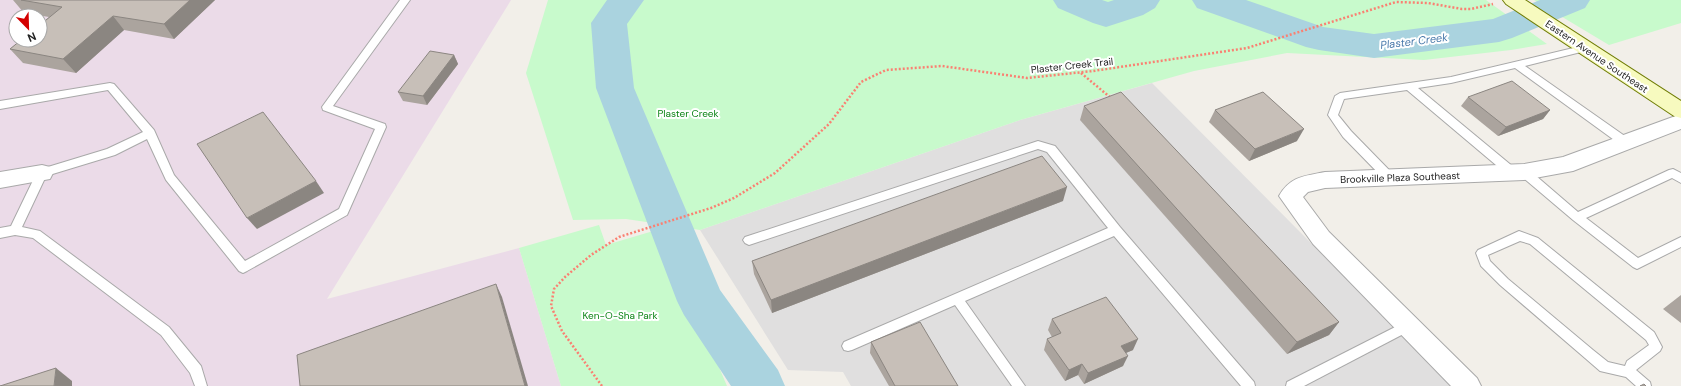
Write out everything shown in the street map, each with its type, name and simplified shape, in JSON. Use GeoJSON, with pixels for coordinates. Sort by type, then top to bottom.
{"type":"FeatureCollection","features":[{"type":"Feature","properties":{"kind":"main road","name":"Eastern Avenue Southeast"},"geometry":{"type":"LineString","coordinates":[[1504,2],[1555,28],[1681,112]]}},
{"type":"Feature","properties":{"kind":"street","name":"Brookville Plaza Southeast"},"geometry":{"type":"LineString","coordinates":[[1407,326],[1321,238],[1290,196],[1301,185],[1325,180],[1518,172],[1565,165],[1681,121]]}},
{"type":"Feature","properties":{"kind":"street"},"geometry":{"type":"LineString","coordinates":[[0,180],[42,173]]}},
{"type":"Feature","properties":{"kind":"street"},"geometry":{"type":"LineString","coordinates":[[1407,326],[1468,386]]}},
{"type":"Feature","properties":{"kind":"lane"},"geometry":{"type":"LineString","coordinates":[[0,105],[110,86],[150,133],[170,176],[243,268],[343,212],[381,127],[327,107],[405,0]]}},
{"type":"Feature","properties":{"kind":"lane"},"geometry":{"type":"LineString","coordinates":[[1389,177],[1347,134],[1333,115],[1340,96],[1451,80],[1586,48]]}},
{"type":"Feature","properties":{"kind":"lane"},"geometry":{"type":"LineString","coordinates":[[1517,65],[1625,142]]}},
{"type":"Feature","properties":{"kind":"lane"},"geometry":{"type":"LineString","coordinates":[[1409,86],[1637,264],[1681,242]]}},
{"type":"Feature","properties":{"kind":"lane"},"geometry":{"type":"LineString","coordinates":[[15,230],[42,173],[111,152],[150,133]]}},
{"type":"Feature","properties":{"kind":"lane"},"geometry":{"type":"LineString","coordinates":[[749,240],[1038,145],[1051,149],[1116,230],[1248,386]]}},
{"type":"Feature","properties":{"kind":"lane"},"geometry":{"type":"LineString","coordinates":[[1577,217],[1673,173],[1681,178]]}},
{"type":"Feature","properties":{"kind":"lane"},"geometry":{"type":"LineString","coordinates":[[0,233],[15,230],[36,234],[165,331],[196,370],[201,386]]}},
{"type":"Feature","properties":{"kind":"lane"},"geometry":{"type":"LineString","coordinates":[[848,346],[1116,230]]}},
{"type":"Feature","properties":{"kind":"lane"},"geometry":{"type":"LineString","coordinates":[[1629,372],[1632,364],[1656,347],[1650,336],[1554,257],[1534,242],[1519,236],[1482,253],[1484,264],[1588,354],[1605,367],[1629,372],[1645,386]]}},
{"type":"Feature","properties":{"kind":"lane"},"geometry":{"type":"LineString","coordinates":[[957,299],[1019,386]]}},
{"type":"Feature","properties":{"kind":"lane"},"geometry":{"type":"LineString","coordinates":[[1292,386],[1407,326]]}},
{"type":"Feature","properties":{"kind":"path"},"geometry":{"type":"LineString","coordinates":[[1407,3],[1411,0]]}},
{"type":"Feature","properties":{"kind":"path","name":"Plaster Creek Trail"},"geometry":{"type":"LineString","coordinates":[[602,386],[562,331],[551,306],[554,289],[565,277],[591,255],[619,237],[711,208],[734,198],[775,172],[829,124],[861,82],[886,70],[942,66],[1027,78],[1081,72],[1247,48],[1396,2],[1428,3],[1462,9],[1471,9],[1504,2]]}},
{"type":"Feature","properties":{"kind":"path"},"geometry":{"type":"LineString","coordinates":[[1081,72],[1115,102]]}},
{"type":"Feature","properties":{"kind":"shaded area"},"geometry":{"type":"Polygon","coordinates":[[[0,0],[511,0],[327,299],[519,248],[561,386],[0,386],[0,0]]]}},
{"type":"Feature","properties":{"kind":"shaded area"},"geometry":{"type":"Polygon","coordinates":[[[1152,83],[1453,386],[851,386],[843,372],[788,370],[700,230],[1020,120],[1152,83]]]}},
{"type":"Feature","properties":{"kind":"green space","name":"Plaster Creek"},"geometry":{"type":"Polygon","coordinates":[[[548,0],[1486,0],[1547,44],[1511,50],[1424,60],[1287,53],[1194,71],[1020,120],[700,230],[626,219],[573,220],[526,73],[548,0]]]}},
{"type":"Feature","properties":{"kind":"green space"},"geometry":{"type":"Polygon","coordinates":[[[1534,0],[1681,0],[1681,23],[1609,45],[1534,0]]]}},
{"type":"Feature","properties":{"kind":"green space","name":"Ken-O-Sha Park"},"geometry":{"type":"Polygon","coordinates":[[[599,225],[606,245],[660,229],[727,386],[561,386],[519,248],[599,225]]]}},
{"type":"Feature","properties":{"kind":"building"},"geometry":{"type":"Polygon","coordinates":[[[21,0],[190,0],[164,24],[113,16],[63,59],[10,49],[48,48],[48,18],[62,7],[21,0]]]}},
{"type":"Feature","properties":{"kind":"building"},"geometry":{"type":"Polygon","coordinates":[[[430,51],[454,55],[423,96],[398,92],[430,51]]]}},
{"type":"Feature","properties":{"kind":"building"},"geometry":{"type":"Polygon","coordinates":[[[1512,81],[1550,110],[1506,127],[1468,97],[1512,81]]]}},
{"type":"Feature","properties":{"kind":"building"},"geometry":{"type":"Polygon","coordinates":[[[1121,92],[1339,322],[1297,342],[1084,106],[1121,92]]]}},
{"type":"Feature","properties":{"kind":"building"},"geometry":{"type":"Polygon","coordinates":[[[1263,92],[1304,129],[1255,149],[1215,110],[1263,92]]]}},
{"type":"Feature","properties":{"kind":"building"},"geometry":{"type":"Polygon","coordinates":[[[263,112],[316,181],[247,218],[197,144],[263,112]]]}},
{"type":"Feature","properties":{"kind":"building"},"geometry":{"type":"Polygon","coordinates":[[[1042,156],[1067,187],[771,300],[752,261],[1042,156]]]}},
{"type":"Feature","properties":{"kind":"building"},"geometry":{"type":"Polygon","coordinates":[[[496,284],[525,386],[300,386],[297,355],[496,284]]]}},
{"type":"Feature","properties":{"kind":"building"},"geometry":{"type":"Polygon","coordinates":[[[1106,297],[1138,339],[1121,346],[1128,356],[1088,373],[1082,364],[1069,370],[1047,339],[1061,333],[1052,319],[1106,297]]]}},
{"type":"Feature","properties":{"kind":"building"},"geometry":{"type":"Polygon","coordinates":[[[920,322],[958,386],[895,386],[871,342],[920,322]]]}},
{"type":"Feature","properties":{"kind":"building"},"geometry":{"type":"Polygon","coordinates":[[[56,368],[54,386],[0,386],[56,368]]]}},
{"type":"Feature","properties":{"kind":"waterway","name":"Plaster Creek"},"geometry":{"type":"LineString","coordinates":[[626,0],[609,23],[615,88],[701,301],[760,386]]}},
{"type":"Feature","properties":{"kind":"waterway","name":"Plaster Creek"},"geometry":{"type":"LineString","coordinates":[[1071,0],[1106,15],[1130,7],[1142,0]]}},
{"type":"Feature","properties":{"kind":"waterway","name":"Plaster Creek"},"geometry":{"type":"LineString","coordinates":[[1210,0],[1319,38],[1374,46],[1499,30],[1572,0]]}}]}
